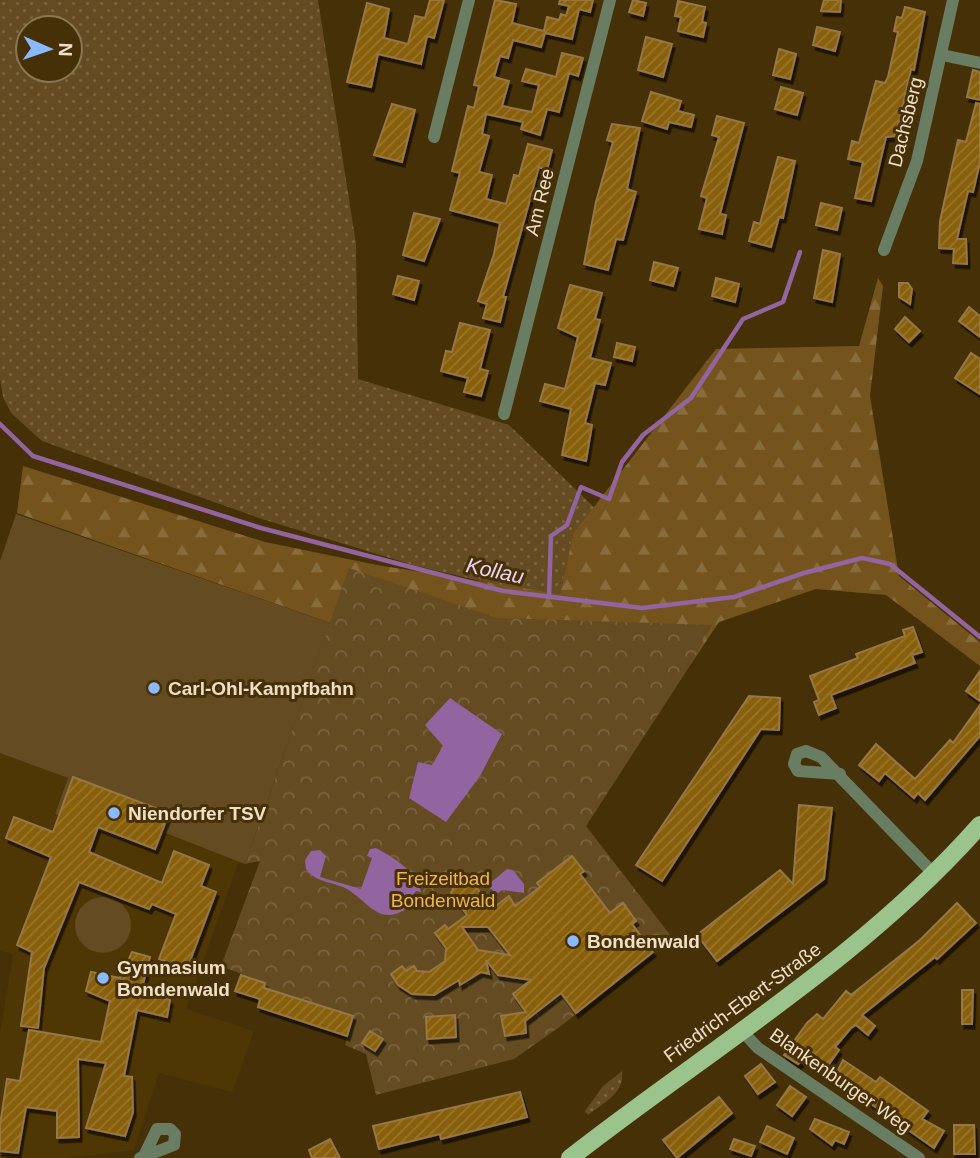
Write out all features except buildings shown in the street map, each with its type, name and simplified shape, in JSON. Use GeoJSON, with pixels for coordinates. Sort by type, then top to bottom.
{"type":"FeatureCollection","features":[{"type":"Feature","properties":{"kind":"main road","name":"Friedrich-Ebert-Straße"},"geometry":{"type":"LineString","coordinates":[[570,1158],[636,1106],[742,1031],[885,920],[934,874],[980,825]]}},
{"type":"Feature","properties":{"kind":"street"},"geometry":{"type":"LineString","coordinates":[[434,137],[470,0]]}},
{"type":"Feature","properties":{"kind":"street","name":"Am Ree"},"geometry":{"type":"LineString","coordinates":[[504,414],[610,0]]}},
{"type":"Feature","properties":{"kind":"street","name":"Dachsberg"},"geometry":{"type":"LineString","coordinates":[[884,250],[916,161],[953,0]]}},
{"type":"Feature","properties":{"kind":"street"},"geometry":{"type":"LineString","coordinates":[[942,55],[980,63]]}},
{"type":"Feature","properties":{"kind":"street"},"geometry":{"type":"LineString","coordinates":[[840,774],[934,874]]}},
{"type":"Feature","properties":{"kind":"street","name":"Blankenburger Weg"},"geometry":{"type":"LineString","coordinates":[[742,1031],[758,1048],[919,1158]]}},
{"type":"Feature","properties":{"kind":"shaded area"},"geometry":{"type":"Polygon","coordinates":[[[450,698],[502,734],[480,776],[446,822],[409,798],[418,762],[432,765],[443,746],[425,725],[450,698]]]}},
{"type":"Feature","properties":{"kind":"shaded area","name":"Gymnasium Bondenwald"},"geometry":{"type":"Polygon","coordinates":[[[0,753],[68,778],[54,815],[157,853],[165,834],[239,861],[186,1009],[254,1031],[232,1092],[159,1073],[134,1150],[68,1158],[0,1158],[0,1034],[13,955],[0,950],[0,753]]]}},
{"type":"Feature","properties":{"kind":"shaded area"},"geometry":{"type":"Polygon","coordinates":[[[376,848],[404,866],[419,885],[421,892],[416,891],[406,905],[409,907],[399,913],[391,915],[377,912],[350,891],[316,878],[306,869],[305,860],[311,851],[320,850],[326,856],[320,877],[361,889],[372,858],[367,856],[370,849],[376,848]]]}},
{"type":"Feature","properties":{"kind":"shaded area"},"geometry":{"type":"Polygon","coordinates":[[[507,869],[513,870],[524,884],[524,893],[502,890],[498,893],[489,888],[490,883],[507,869]]]}},
{"type":"Feature","properties":{"kind":"green space"},"geometry":{"type":"Polygon","coordinates":[[[0,0],[318,0],[356,244],[358,379],[509,425],[596,509],[573,534],[560,594],[497,585],[413,565],[262,519],[42,441],[11,413],[3,397],[0,379],[0,0]]]}},
{"type":"Feature","properties":{"kind":"green space"},"geometry":{"type":"Polygon","coordinates":[[[878,278],[883,286],[870,396],[899,576],[980,642],[980,666],[886,595],[816,589],[719,622],[691,664],[336,625],[17,513],[23,466],[265,542],[377,565],[560,594],[573,534],[716,349],[859,346],[878,278]]]}},
{"type":"Feature","properties":{"kind":"green space","name":"Carl-Ohl-Kampfbahn"},"geometry":{"type":"Polygon","coordinates":[[[16,514],[330,623],[245,864],[165,833],[157,852],[55,814],[68,778],[0,753],[0,561],[16,514]]]}},
{"type":"Feature","properties":{"kind":"green space","name":"Freizeitbad Bondenwald"},"geometry":{"type":"Polygon","coordinates":[[[349,568],[498,618],[712,625],[691,664],[586,826],[671,936],[565,1023],[514,1059],[376,1095],[366,1054],[345,1045],[353,1016],[264,988],[265,983],[221,966],[260,861],[245,864],[349,568]]]}},
{"type":"Feature","properties":{"kind":"green space"},"geometry":{"type":"Polygon","coordinates":[[[103,897],[114,899],[123,905],[129,914],[129,936],[123,945],[114,951],[103,953],[92,951],[83,945],[77,936],[75,925],[77,914],[83,905],[92,899],[103,897]]]}},
{"type":"Feature","properties":{"kind":"green space"},"geometry":{"type":"Polygon","coordinates":[[[622,1071],[617,1091],[588,1115],[585,1111],[603,1086],[622,1071]]]}},
{"type":"Feature","properties":{"kind":"waterway"},"geometry":{"type":"LineString","coordinates":[[549,597],[551,536],[567,525],[581,487],[609,499],[622,462],[643,435],[691,398],[743,319],[783,302],[800,252]]}},
{"type":"Feature","properties":{"kind":"waterway","name":"Kollau"},"geometry":{"type":"LineString","coordinates":[[0,424],[33,456],[261,528],[503,591],[642,608],[734,597],[804,573],[862,558],[890,564],[980,637]]}},
{"type":"Feature","properties":{"kind":"place","name":"Carl-Ohl-Kampfbahn"},"geometry":{"type":"Point","coordinates":[154,688]}},
{"type":"Feature","properties":{"kind":"place","name":"Niendorfer TSV"},"geometry":{"type":"Point","coordinates":[114,813]}},
{"type":"Feature","properties":{"kind":"place","name":"Bondenwald"},"geometry":{"type":"Point","coordinates":[573,941]}},
{"type":"Feature","properties":{"kind":"place","name":"Gymnasium Bondenwald"},"geometry":{"type":"Point","coordinates":[103,978]}}]}
